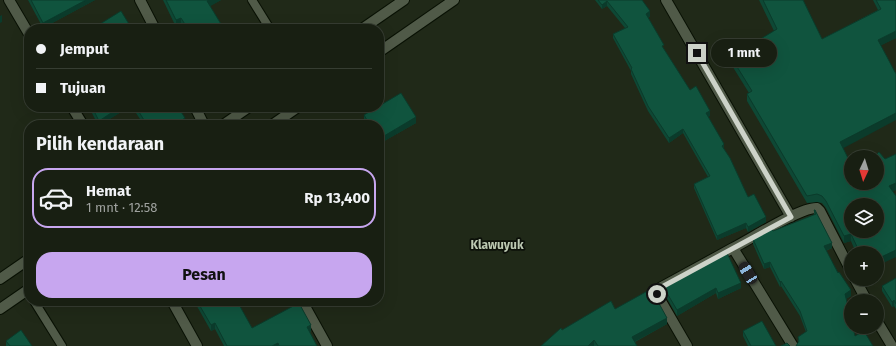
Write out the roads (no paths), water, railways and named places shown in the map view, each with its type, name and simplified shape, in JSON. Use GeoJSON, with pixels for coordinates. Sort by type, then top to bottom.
{"type":"FeatureCollection","features":[{"type":"Feature","properties":{"kind":"street"},"geometry":{"type":"LineString","coordinates":[[9,0],[24,26]]}},
{"type":"Feature","properties":{"kind":"street"},"geometry":{"type":"LineString","coordinates":[[140,0],[152,24]]}},
{"type":"Feature","properties":{"kind":"street"},"geometry":{"type":"LineString","coordinates":[[369,24],[404,0]]}},
{"type":"Feature","properties":{"kind":"street"},"geometry":{"type":"LineString","coordinates":[[384,49],[454,0]]}},
{"type":"Feature","properties":{"kind":"street"},"geometry":{"type":"LineString","coordinates":[[666,0],[791,217]]}},
{"type":"Feature","properties":{"kind":"street"},"geometry":{"type":"LineString","coordinates":[[230,120],[242,112]]}},
{"type":"Feature","properties":{"kind":"street"},"geometry":{"type":"LineString","coordinates":[[279,120],[291,112]]}},
{"type":"Feature","properties":{"kind":"street"},"geometry":{"type":"LineString","coordinates":[[688,346],[658,296],[657,291],[660,288],[791,217],[812,208],[817,208],[820,211],[844,257]]}},
{"type":"Feature","properties":{"kind":"street"},"geometry":{"type":"LineString","coordinates":[[733,248],[793,346]]}},
{"type":"Feature","properties":{"kind":"street"},"geometry":{"type":"LineString","coordinates":[[0,279],[24,262]]}},
{"type":"Feature","properties":{"kind":"street"},"geometry":{"type":"LineString","coordinates":[[0,309],[24,294]]}},
{"type":"Feature","properties":{"kind":"street"},"geometry":{"type":"LineString","coordinates":[[175,306],[197,346]]}},
{"type":"Feature","properties":{"kind":"street"},"geometry":{"type":"LineString","coordinates":[[305,306],[327,346]]}},
{"type":"Feature","properties":{"kind":"street"},"geometry":{"type":"LineString","coordinates":[[884,333],[892,346]]}},
{"type":"Feature","properties":{"kind":"lane"},"geometry":{"type":"LineString","coordinates":[[252,0],[267,24]]}},
{"type":"Feature","properties":{"kind":"lane"},"geometry":{"type":"LineString","coordinates":[[37,306],[62,346]]}},
{"type":"Feature","properties":{"kind":"district","name":"Klawuyuk"},"geometry":{"type":"Point","coordinates":[497,245]}}]}
